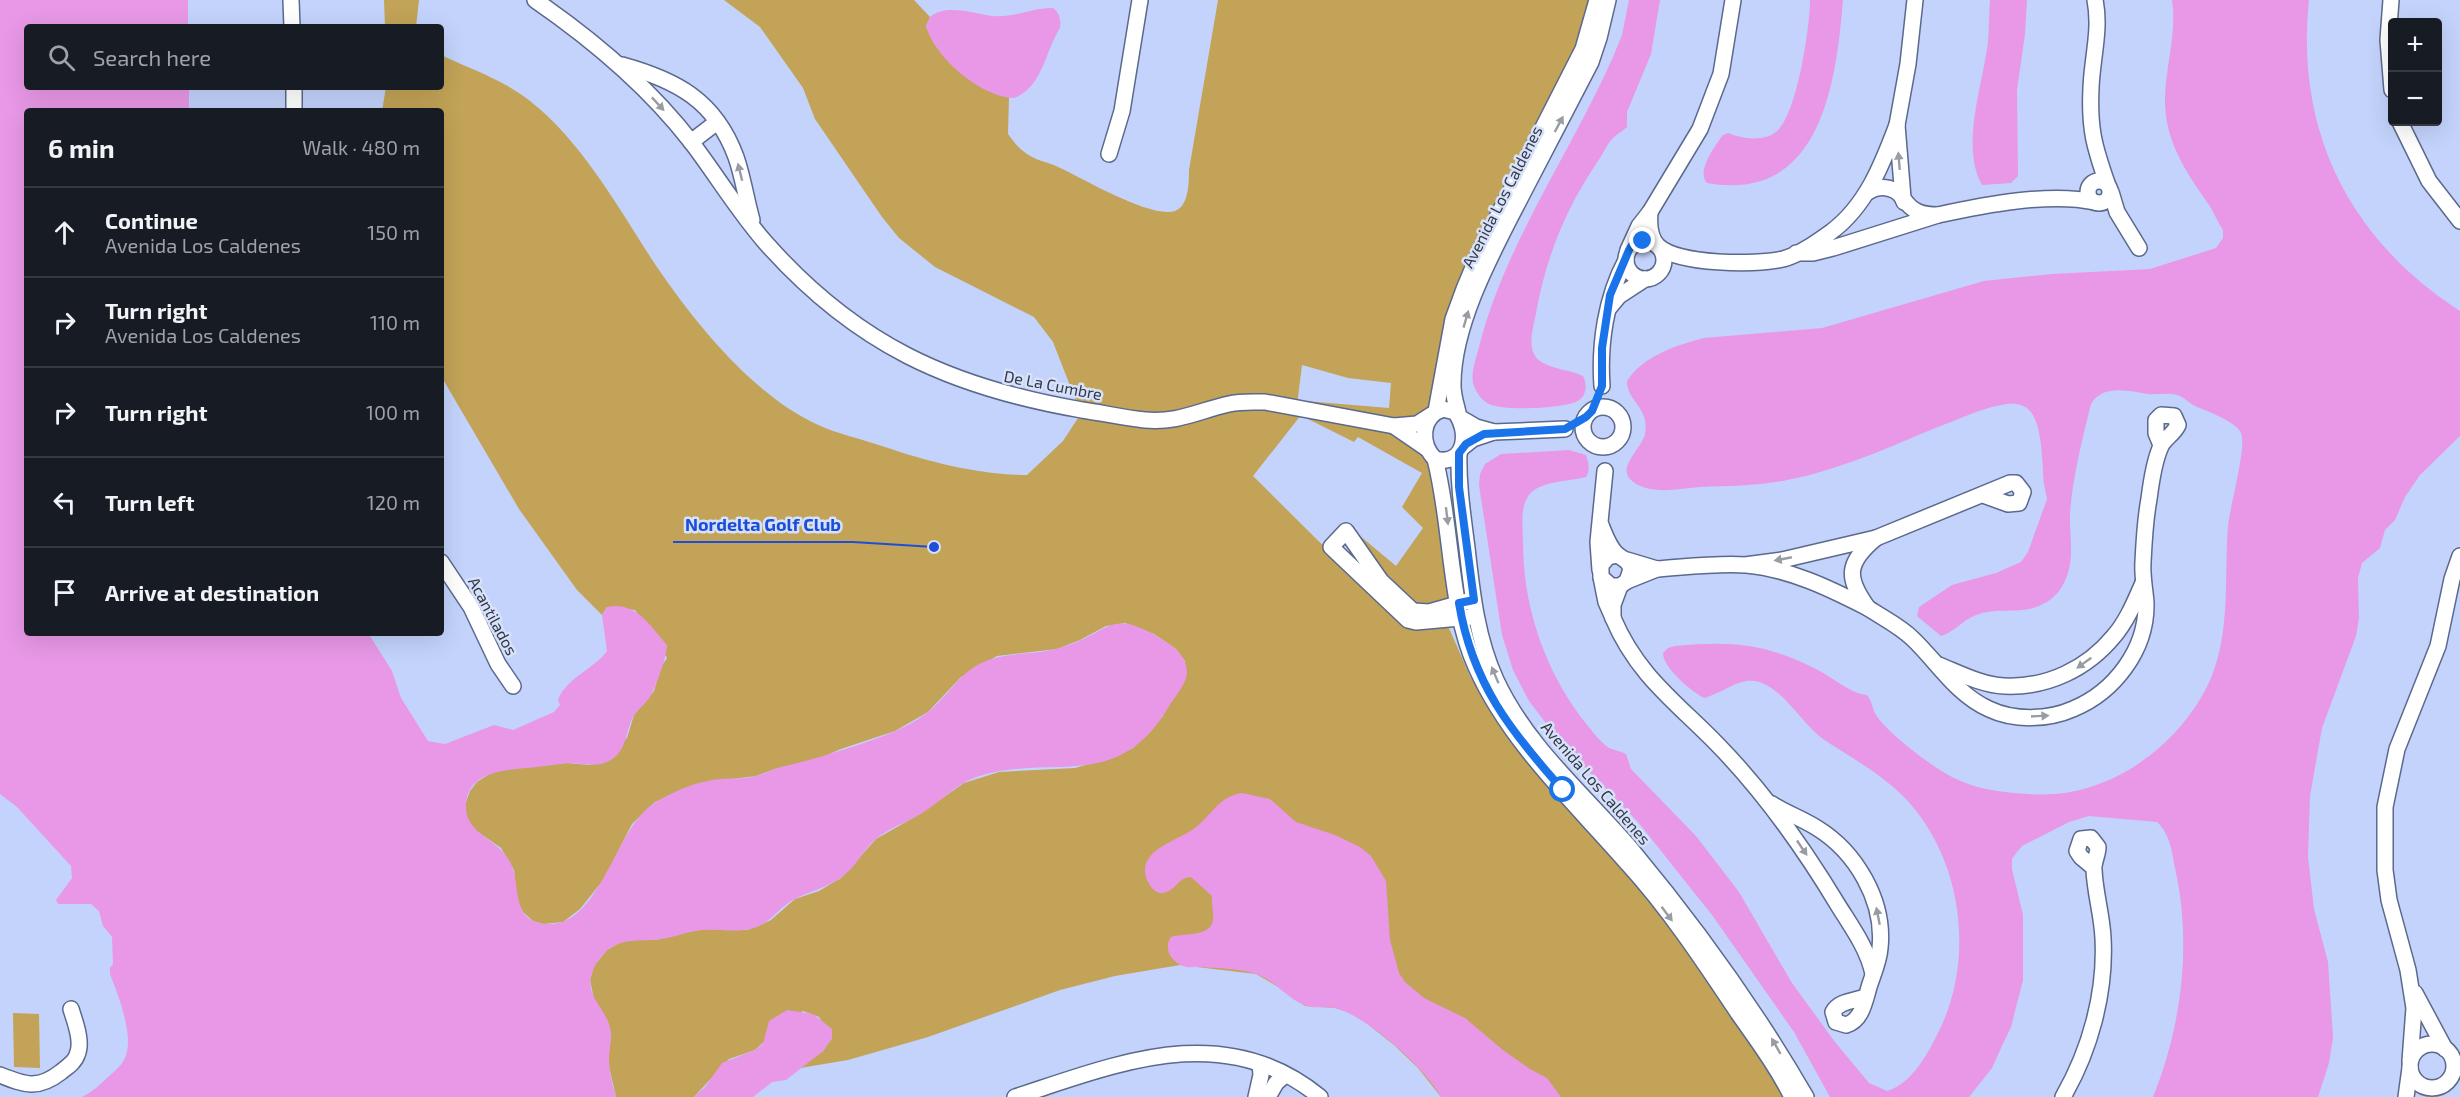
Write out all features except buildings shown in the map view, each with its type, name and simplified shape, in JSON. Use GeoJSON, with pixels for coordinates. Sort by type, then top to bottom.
{"type":"FeatureCollection","features":[{"type":"Feature","properties":{"kind":"street"},"geometry":{"type":"LineString","coordinates":[[291,0],[291,24]]}},
{"type":"Feature","properties":{"kind":"street","name":"De La Cumbre"},"geometry":{"type":"LineString","coordinates":[[535,0],[593,42],[639,84],[691,142],[754,228],[804,283],[856,325],[935,370],[1000,393],[1142,420],[1176,420],[1231,403],[1265,402],[1394,426]]}},
{"type":"Feature","properties":{"kind":"street"},"geometry":{"type":"LineString","coordinates":[[1109,154],[1122,111],[1140,0]]}},
{"type":"Feature","properties":{"kind":"street","name":"Avenida Los Caldenes"},"geometry":{"type":"LineString","coordinates":[[1434,413],[1459,299],[1480,251],[1580,56],[1592,24],[1597,0]]}},
{"type":"Feature","properties":{"kind":"street","name":"Avenida Los Caldenes"},"geometry":{"type":"LineString","coordinates":[[1459,417],[1454,397],[1454,370],[1474,295],[1496,245],[1590,62],[1599,38],[1608,0]]}},
{"type":"Feature","properties":{"kind":"street"},"geometry":{"type":"LineString","coordinates":[[1605,471],[1613,444],[1622,434],[1623,427],[1622,421],[1613,411],[1602,386],[1602,348],[1610,295],[1639,226],[1650,212],[1700,129],[1720,74],[1733,0]]}},
{"type":"Feature","properties":{"kind":"street"},"geometry":{"type":"LineString","coordinates":[[1703,260],[1650,277],[1639,278],[1629,271],[1627,255],[1632,245],[1649,241],[1671,255],[1703,260],[1783,259],[1832,231],[1858,207],[1868,192],[1897,125],[1908,64],[1915,0]]}},
{"type":"Feature","properties":{"kind":"street"},"geometry":{"type":"LineString","coordinates":[[2095,0],[2098,29],[2091,87],[2091,130],[2099,160],[2100,186],[2139,248]]}},
{"type":"Feature","properties":{"kind":"street"},"geometry":{"type":"LineString","coordinates":[[2391,0],[2388,40],[2391,72]]}},
{"type":"Feature","properties":{"kind":"street","name":"De La Cumbre"},"geometry":{"type":"LineString","coordinates":[[616,63],[655,75],[681,87],[697,100],[717,122],[736,158],[754,228]]}},
{"type":"Feature","properties":{"kind":"street"},"geometry":{"type":"LineString","coordinates":[[294,90],[294,108]]}},
{"type":"Feature","properties":{"kind":"street"},"geometry":{"type":"LineString","coordinates":[[691,142],[717,122]]}},
{"type":"Feature","properties":{"kind":"street"},"geometry":{"type":"LineString","coordinates":[[1858,207],[1857,222],[1869,233],[1885,231],[1901,220],[1903,198],[1897,125]]}},
{"type":"Feature","properties":{"kind":"street"},"geometry":{"type":"LineString","coordinates":[[2402,126],[2429,182],[2460,221]]}},
{"type":"Feature","properties":{"kind":"street"},"geometry":{"type":"LineString","coordinates":[[2073,200],[2100,186]]}},
{"type":"Feature","properties":{"kind":"street"},"geometry":{"type":"LineString","coordinates":[[2097,203],[2088,194],[2100,186]]}},
{"type":"Feature","properties":{"kind":"street"},"geometry":{"type":"LineString","coordinates":[[1868,192],[1882,187],[1897,192],[1916,212],[1924,215],[1938,215]]}},
{"type":"Feature","properties":{"kind":"street"},"geometry":{"type":"LineString","coordinates":[[1796,253],[1813,253],[1833,248],[1938,215],[2023,202],[2073,200],[2109,205],[2117,212]]}},
{"type":"Feature","properties":{"kind":"street"},"geometry":{"type":"LineString","coordinates":[[1609,308],[1631,286],[1659,273],[1664,262],[1664,256],[1650,231],[1650,212]]}},
{"type":"Feature","properties":{"kind":"street"},"geometry":{"type":"LineString","coordinates":[[1602,386],[1583,427],[1589,441],[1604,462],[1598,542],[1600,574],[1606,602],[1623,642],[1653,683],[1718,744],[1767,801],[1822,879],[1868,957],[1873,974]]}},
{"type":"Feature","properties":{"kind":"street"},"geometry":{"type":"LineString","coordinates":[[1565,429],[1603,408],[1613,411]]}},
{"type":"Feature","properties":{"kind":"street"},"geometry":{"type":"LineString","coordinates":[[1394,426],[1417,424],[1434,413],[1449,409],[1476,427],[1494,432]]}},
{"type":"Feature","properties":{"kind":"street"},"geometry":{"type":"LineString","coordinates":[[1431,454],[1424,435],[1434,413]]}},
{"type":"Feature","properties":{"kind":"street"},"geometry":{"type":"LineString","coordinates":[[1361,566],[1413,611],[1466,612],[1474,600],[1459,487],[1461,450],[1465,432],[1459,417]]}},
{"type":"Feature","properties":{"kind":"street"},"geometry":{"type":"LineString","coordinates":[[1394,426],[1431,454],[1447,461],[1484,434],[1494,432],[1565,429],[1603,447],[1613,444]]}},
{"type":"Feature","properties":{"kind":"street"},"geometry":{"type":"LineString","coordinates":[[1745,565],[1774,570],[1807,580],[1868,608],[1910,637],[1938,664],[1957,689],[1979,705],[2001,714],[2042,717],[2067,712],[2100,695],[2127,667],[2144,620],[2146,603],[2143,584],[2148,500],[2161,445]]}},
{"type":"Feature","properties":{"kind":"street","name":"Avenida Los Caldenes"},"geometry":{"type":"LineString","coordinates":[[1431,454],[1443,487],[1475,666],[1517,737],[1639,876],[1717,981],[1783,1079],[1792,1097]]}},
{"type":"Feature","properties":{"kind":"street"},"geometry":{"type":"LineString","coordinates":[[1657,568],[1623,584],[1607,584],[1600,574],[1601,565],[1608,557],[1623,558],[1657,568],[1745,565],[1809,554],[1876,538],[1983,495]]}},
{"type":"Feature","properties":{"kind":"street"},"geometry":{"type":"LineString","coordinates":[[1601,525],[1631,568],[1613,605],[1613,618]]}},
{"type":"Feature","properties":{"kind":"street"},"geometry":{"type":"LineString","coordinates":[[1833,590],[1847,585],[1854,562],[1864,548],[1876,538]]}},
{"type":"Feature","properties":{"kind":"street"},"geometry":{"type":"LineString","coordinates":[[1833,549],[1846,552],[1854,562]]}},
{"type":"Feature","properties":{"kind":"street"},"geometry":{"type":"LineString","coordinates":[[1807,580],[1803,568],[1809,554]]}},
{"type":"Feature","properties":{"kind":"street"},"geometry":{"type":"LineString","coordinates":[[2406,1097],[2414,1030],[2411,985],[2389,900],[2385,870],[2385,807],[2397,749],[2438,646],[2452,579],[2460,556]]}},
{"type":"Feature","properties":{"kind":"street","name":"Acantilados"},"geometry":{"type":"LineString","coordinates":[[444,566],[471,607],[498,664],[513,686]]}},
{"type":"Feature","properties":{"kind":"street"},"geometry":{"type":"LineString","coordinates":[[1851,578],[1854,587],[1868,608]]}},
{"type":"Feature","properties":{"kind":"street"},"geometry":{"type":"LineString","coordinates":[[1938,664],[1986,683],[2004,686],[2041,683],[2058,678],[2082,665],[2106,645],[2120,628],[2143,584]]}},
{"type":"Feature","properties":{"kind":"street","name":"Avenida Los Caldenes"},"geometry":{"type":"LineString","coordinates":[[1466,612],[1496,680],[1526,731],[1662,886],[1768,1033],[1806,1097]]}},
{"type":"Feature","properties":{"kind":"street"},"geometry":{"type":"LineString","coordinates":[[2106,645],[2122,648],[2126,656],[2127,667]]}},
{"type":"Feature","properties":{"kind":"street"},"geometry":{"type":"LineString","coordinates":[[2001,714],[1997,698],[2004,686]]}},
{"type":"Feature","properties":{"kind":"street"},"geometry":{"type":"LineString","coordinates":[[1767,801],[1817,828],[1835,841],[1853,859],[1862,874],[1872,894],[1880,930],[1880,947],[1865,997]]}},
{"type":"Feature","properties":{"kind":"street"},"geometry":{"type":"LineString","coordinates":[[2063,1097],[2087,1045],[2101,985],[2103,940],[2093,867]]}},
{"type":"Feature","properties":{"kind":"street"},"geometry":{"type":"LineString","coordinates":[[2411,985],[2453,1060],[2453,1068],[2448,1081],[2435,1097]]}},
{"type":"Feature","properties":{"kind":"street"},"geometry":{"type":"LineString","coordinates":[[0,1075],[21,1083],[42,1084],[72,1063],[79,1047],[72,1008]]}},
{"type":"Feature","properties":{"kind":"street"},"geometry":{"type":"LineString","coordinates":[[2445,1049],[2432,1044],[2424,1045],[2413,1054],[2410,1064],[2411,1075],[2421,1085],[2435,1087],[2448,1081]]}},
{"type":"Feature","properties":{"kind":"street"},"geometry":{"type":"LineString","coordinates":[[1015,1097],[1135,1060],[1172,1054],[1219,1055],[1260,1064],[1286,1075],[1320,1097]]}},
{"type":"Feature","properties":{"kind":"street"},"geometry":{"type":"LineString","coordinates":[[1260,1064],[1263,1093]]}},
{"type":"Feature","properties":{"kind":"street"},"geometry":{"type":"LineString","coordinates":[[1263,1093],[1286,1075]]}},
{"type":"Feature","properties":{"kind":"shaded area"},"geometry":{"type":"Polygon","coordinates":[[[0,0],[188,0],[188,24],[24,24],[24,90],[189,90],[189,108],[24,108],[24,636],[370,636],[392,671],[401,698],[428,741],[445,744],[494,725],[513,730],[554,712],[560,705],[558,700],[567,686],[595,664],[607,651],[602,615],[607,607],[617,606],[634,611],[655,630],[667,645],[667,650],[654,689],[648,700],[633,717],[619,753],[609,761],[599,764],[568,763],[491,774],[473,786],[468,795],[466,808],[472,825],[499,848],[510,862],[522,910],[536,922],[549,924],[567,920],[581,909],[594,893],[640,816],[661,799],[694,784],[756,776],[841,751],[909,725],[926,714],[972,668],[989,660],[1059,648],[1109,626],[1119,624],[1145,630],[1163,640],[1179,653],[1185,662],[1187,672],[1183,686],[1168,708],[1147,735],[1126,752],[1103,762],[1079,766],[1001,771],[967,781],[922,813],[877,838],[843,876],[829,885],[793,900],[754,928],[697,931],[658,940],[622,943],[610,949],[598,961],[590,983],[592,992],[609,1026],[610,1067],[616,1097],[82,1097],[117,1069],[127,1051],[125,1017],[110,974],[113,964],[112,937],[103,926],[99,911],[91,904],[58,904],[56,900],[72,878],[71,866],[17,807],[0,794],[0,0]]]}},
{"type":"Feature","properties":{"kind":"shaded area"},"geometry":{"type":"Polygon","coordinates":[[[384,0],[419,0],[416,24],[385,24],[384,0]]]}},
{"type":"Feature","properties":{"kind":"shaded area"},"geometry":{"type":"Polygon","coordinates":[[[724,0],[914,0],[930,17],[926,26],[932,39],[949,61],[971,80],[1009,97],[1008,134],[1021,150],[1116,196],[1149,209],[1164,212],[1175,211],[1186,199],[1218,0],[1591,0],[1584,30],[1430,407],[1405,422],[1305,405],[1305,401],[1389,408],[1391,383],[1348,378],[1302,365],[1296,413],[1301,415],[1253,476],[1403,625],[1448,626],[1470,676],[1507,736],[1636,883],[1689,951],[1762,1059],[1784,1097],[1441,1097],[1418,1068],[1394,1045],[1355,1014],[1335,1008],[1305,1006],[1256,974],[1180,965],[1115,976],[1060,990],[928,1037],[848,1060],[800,1068],[823,1051],[832,1038],[819,1017],[803,1011],[766,1034],[766,1040],[755,1050],[729,1059],[694,1097],[616,1097],[608,1062],[611,1034],[603,1013],[595,1004],[590,980],[594,966],[607,950],[626,939],[655,940],[707,929],[747,930],[758,926],[771,920],[795,899],[819,891],[841,878],[876,839],[920,814],[964,783],[999,772],[1075,768],[1117,756],[1133,748],[1163,716],[1185,661],[1176,649],[1154,634],[1125,623],[1106,626],[1057,649],[997,656],[961,677],[928,712],[895,731],[820,758],[756,776],[700,783],[655,802],[632,824],[604,879],[580,909],[563,922],[543,924],[533,921],[523,912],[517,901],[514,870],[501,848],[471,827],[466,815],[466,802],[470,791],[477,782],[491,773],[507,769],[567,763],[590,765],[627,738],[634,715],[654,691],[661,667],[667,658],[635,610],[607,607],[602,615],[577,590],[519,509],[444,381],[444,108],[382,108],[386,90],[444,90],[444,56],[500,82],[530,101],[548,117],[581,154],[611,195],[667,281],[703,329],[768,394],[816,424],[841,434],[937,462],[991,473],[1027,475],[1063,441],[1078,418],[1076,401],[1053,342],[1034,317],[935,267],[899,238],[815,119],[803,88],[760,27],[724,0]]]}},
{"type":"Feature","properties":{"kind":"shaded area"},"geometry":{"type":"Polygon","coordinates":[[[1629,0],[1660,0],[1651,54],[1627,112],[1627,127],[1607,146],[1567,215],[1545,272],[1532,334],[1532,349],[1538,359],[1549,366],[1583,376],[1586,385],[1585,392],[1582,398],[1573,403],[1549,407],[1507,408],[1489,404],[1484,401],[1474,386],[1473,370],[1490,309],[1521,236],[1613,57],[1622,35],[1629,0]]]}},
{"type":"Feature","properties":{"kind":"shaded area"},"geometry":{"type":"Polygon","coordinates":[[[1810,0],[1843,0],[1835,67],[1827,100],[1815,130],[1798,156],[1775,175],[1745,184],[1707,183],[1704,178],[1705,165],[1723,135],[1728,133],[1746,138],[1766,137],[1777,131],[1784,122],[1791,107],[1801,69],[1810,0]]]}},
{"type":"Feature","properties":{"kind":"shaded area"},"geometry":{"type":"Polygon","coordinates":[[[1990,0],[2027,0],[2017,90],[2018,176],[2011,183],[1982,185],[1973,152],[1973,134],[1988,42],[1990,0]]]}},
{"type":"Feature","properties":{"kind":"shaded area"},"geometry":{"type":"Polygon","coordinates":[[[2172,0],[2309,0],[2307,48],[2311,94],[2322,138],[2338,178],[2360,216],[2388,251],[2421,283],[2460,311],[2460,436],[2420,475],[2405,497],[2395,520],[2385,530],[2380,548],[2362,563],[2358,578],[2359,618],[2356,636],[2322,728],[2310,796],[2308,857],[2314,909],[2328,962],[2333,1037],[2329,1063],[2318,1097],[2153,1097],[2171,1042],[2181,984],[2183,926],[2171,850],[2165,832],[2157,822],[2089,816],[2069,822],[2022,846],[2012,859],[2012,869],[2023,915],[2023,980],[2011,1027],[1992,1068],[1969,1097],[1830,1097],[1794,1032],[1712,915],[1638,822],[1562,744],[1529,701],[1513,670],[1502,635],[1479,485],[1480,474],[1485,464],[1501,454],[1569,450],[1586,455],[1589,466],[1586,477],[1538,488],[1527,498],[1523,514],[1524,567],[1532,616],[1560,684],[1572,705],[1597,737],[1609,748],[1626,754],[1631,769],[1696,836],[1739,892],[1792,983],[1835,1042],[1869,1083],[1887,1091],[1904,1082],[1918,1067],[1939,1031],[1950,1002],[1957,971],[1959,939],[1957,907],[1950,876],[1938,846],[1922,818],[1901,794],[1814,732],[1778,693],[1757,681],[1746,681],[1704,698],[1685,685],[1673,672],[1664,659],[1663,653],[1675,646],[1730,644],[1763,649],[1796,660],[1860,694],[1867,695],[1876,715],[1908,747],[1945,773],[1978,787],[2005,792],[2050,794],[2080,790],[2104,782],[2127,771],[2168,740],[2200,700],[2211,678],[2222,641],[2226,603],[2228,526],[2242,450],[2241,433],[2233,424],[2176,395],[2116,390],[2096,398],[2091,404],[2073,485],[2070,513],[2070,566],[2062,587],[2056,595],[2035,608],[1984,612],[1971,617],[1941,636],[1917,616],[1919,607],[1952,585],[1996,573],[2021,562],[2028,552],[2047,499],[2037,423],[2026,407],[2013,404],[1989,408],[1864,457],[1807,476],[1755,485],[1655,490],[1637,485],[1627,474],[1629,463],[1645,434],[1646,425],[1642,411],[1628,388],[1627,381],[1651,358],[1672,348],[1704,338],[1822,328],[1984,281],[2052,274],[2150,269],[2216,248],[2223,238],[2223,230],[2183,165],[2168,126],[2165,97],[2173,24],[2172,0]]]}},
{"type":"Feature","properties":{"kind":"shaded area"},"geometry":{"type":"Polygon","coordinates":[[[1053,8],[1060,17],[1060,28],[1037,77],[1024,93],[1014,98],[988,91],[961,74],[939,51],[926,26],[930,17],[944,11],[961,10],[1001,16],[1053,8]]]}},
{"type":"Feature","properties":{"kind":"shaded area"},"geometry":{"type":"Polygon","coordinates":[[[1306,418],[1380,429],[1412,445],[1425,458],[1435,475],[1449,594],[1446,603],[1422,609],[1385,579],[1353,530],[1396,566],[1423,528],[1402,507],[1422,473],[1358,437],[1354,442],[1306,418]]]}},
{"type":"Feature","properties":{"kind":"shaded area"},"geometry":{"type":"Polygon","coordinates":[[[1242,793],[1270,799],[1296,822],[1335,835],[1360,847],[1371,856],[1386,881],[1390,940],[1399,973],[1405,982],[1424,998],[1465,1018],[1503,1050],[1547,1078],[1561,1097],[1441,1097],[1423,1072],[1410,1059],[1380,1033],[1351,1014],[1338,1009],[1302,1004],[1256,974],[1226,969],[1186,967],[1175,961],[1168,950],[1171,937],[1202,932],[1211,925],[1213,920],[1212,896],[1191,877],[1182,880],[1165,893],[1156,891],[1147,880],[1145,870],[1147,861],[1160,848],[1195,828],[1227,798],[1242,793]]]}},
{"type":"Feature","properties":{"kind":"shaded area"},"geometry":{"type":"Polygon","coordinates":[[[787,1010],[813,1014],[832,1029],[832,1038],[823,1051],[786,1080],[772,1082],[753,1097],[694,1097],[705,1087],[722,1063],[755,1050],[763,1044],[769,1021],[787,1010]]]}},
{"type":"Feature","properties":{"kind":"shaded area"},"geometry":{"type":"Polygon","coordinates":[[[13,1013],[39,1014],[40,1068],[14,1067],[13,1013]]]}},
{"type":"Feature","properties":{"kind":"place","name":"Nordelta Golf Club"},"geometry":{"type":"Point","coordinates":[934,547]}},
{"type":"Feature","properties":{"kind":"route"},"geometry":{"type":"LineString","coordinates":[[1563,790],[1530,753],[1502,715],[1475,666],[1467,642],[1459,603],[1474,600],[1459,487],[1459,453],[1466,444],[1484,434],[1565,429],[1592,411],[1602,386],[1602,348],[1610,295],[1632,245],[1643,241]]}}]}
